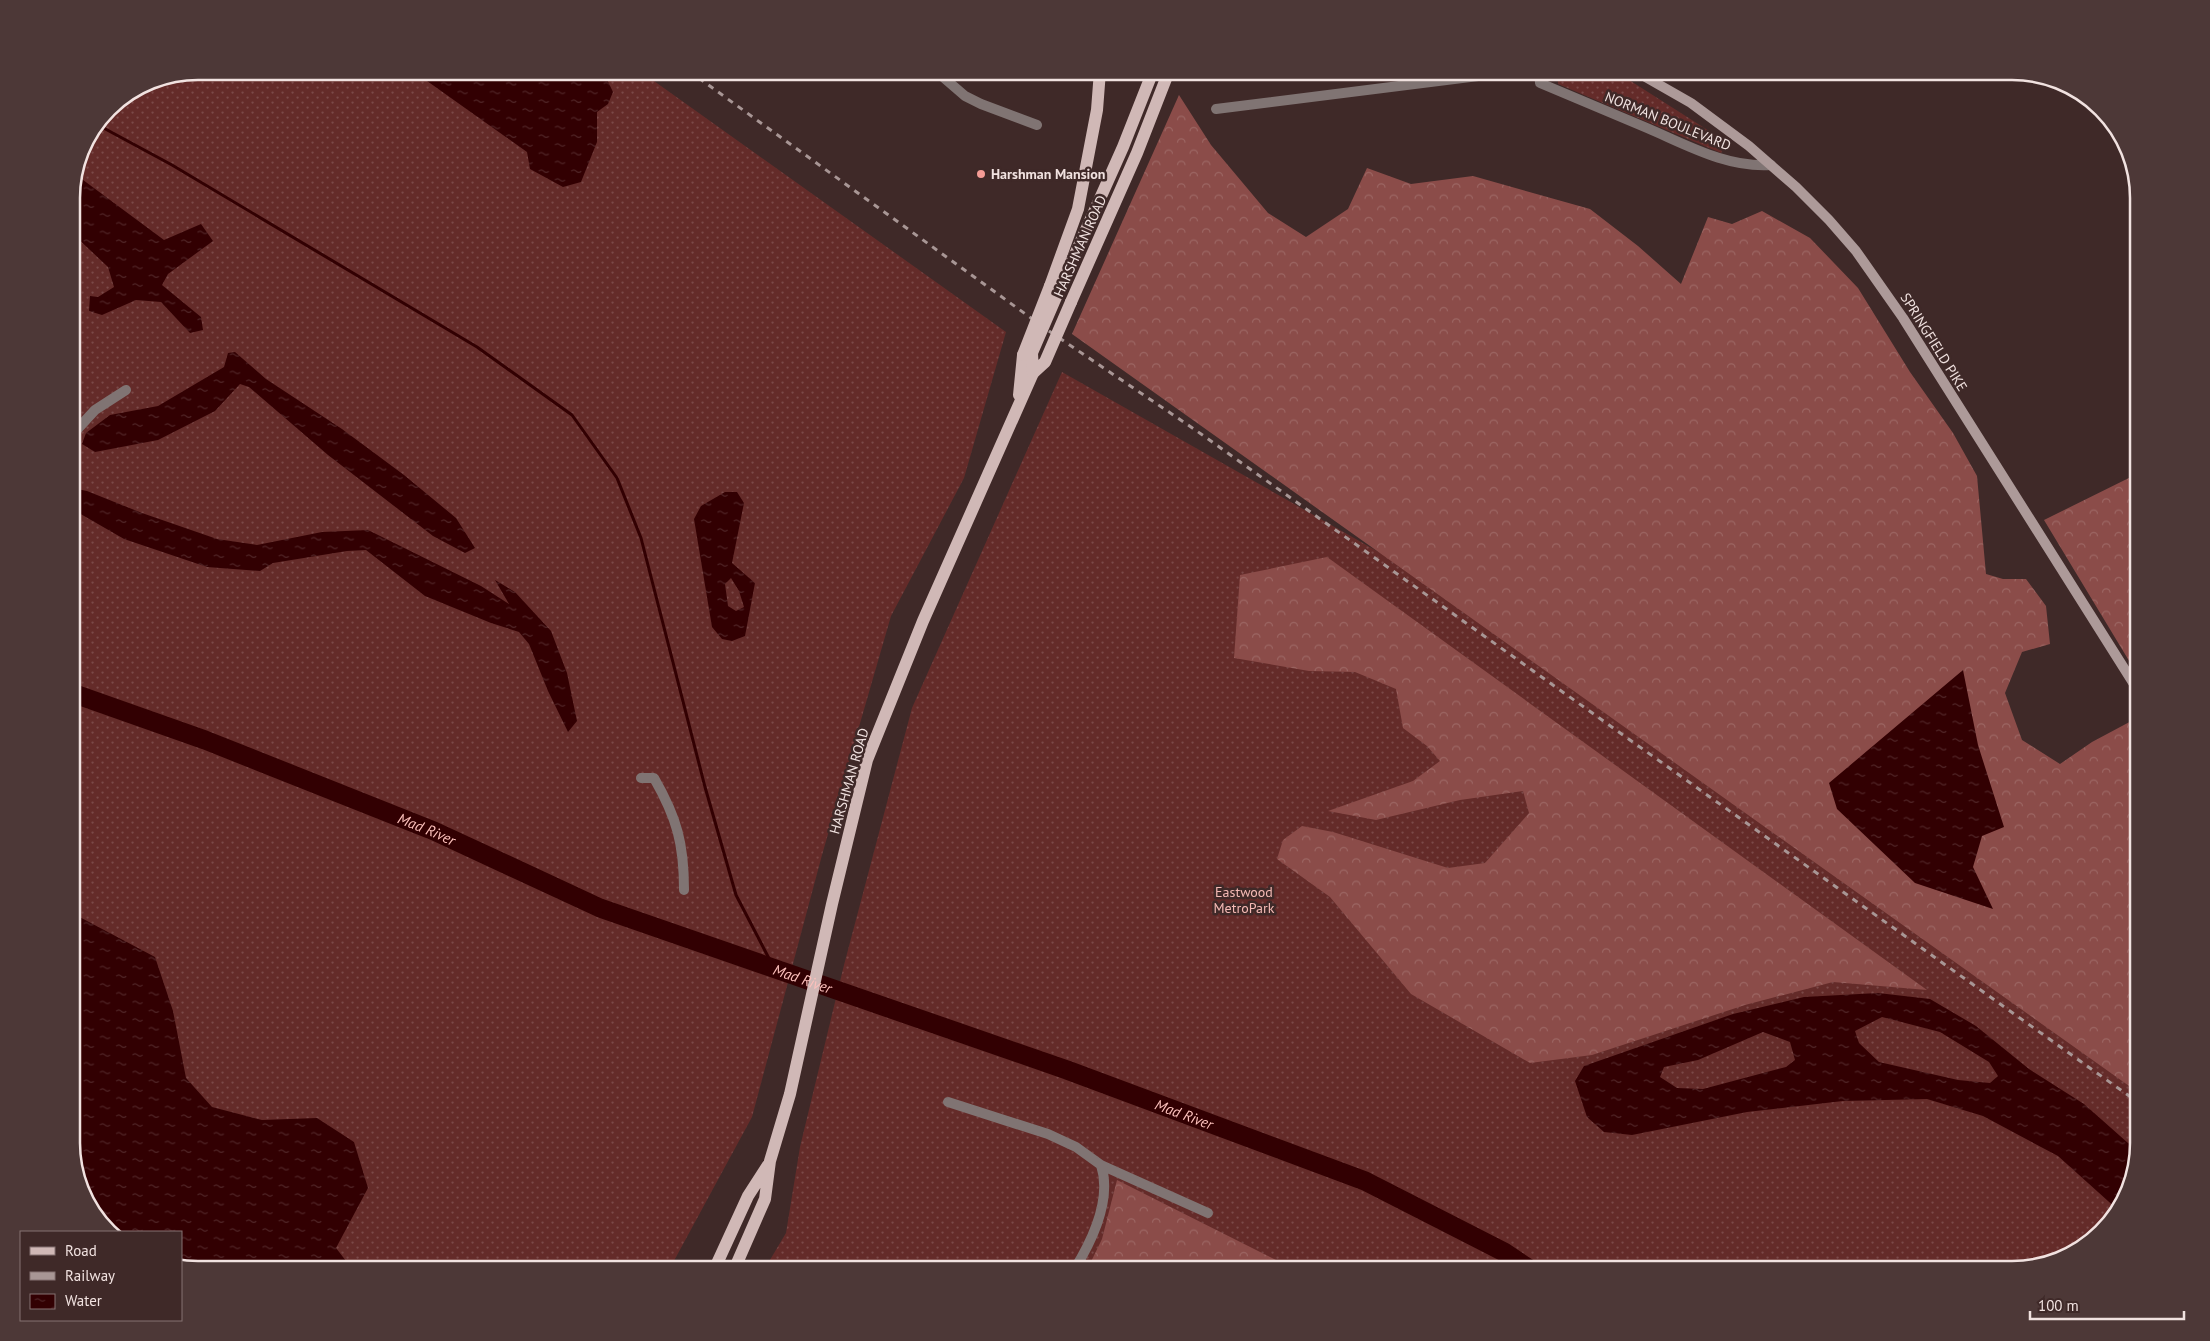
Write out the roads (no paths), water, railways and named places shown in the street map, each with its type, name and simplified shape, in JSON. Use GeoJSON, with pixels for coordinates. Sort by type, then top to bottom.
{"type":"FeatureCollection","features":[{"type":"Feature","properties":{"kind":"main road"},"geometry":{"type":"LineString","coordinates":[[1018,407],[1023,355],[1053,291],[1078,209],[1096,110],[1099,80]]}},
{"type":"Feature","properties":{"kind":"main road","name":"HARSHMAN ROAD"},"geometry":{"type":"LineString","coordinates":[[1033,373],[1032,353],[1053,291],[1119,155],[1149,80]]}},
{"type":"Feature","properties":{"kind":"main road","name":"HARSHMAN ROAD"},"geometry":{"type":"LineString","coordinates":[[738,1261],[765,1199],[770,1160],[790,1094],[832,904],[867,760],[923,621],[1033,373],[1044,362],[1071,302],[1137,153],[1165,80]]}},
{"type":"Feature","properties":{"kind":"main road","name":"SPRINGFIELD PIKE"},"geometry":{"type":"LineString","coordinates":[[1651,80],[1691,103],[1720,124],[1771,165],[1829,220],[1880,284],[2130,675]]}},
{"type":"Feature","properties":{"kind":"main road","name":"HARSHMAN ROAD"},"geometry":{"type":"LineString","coordinates":[[718,1261],[748,1196],[770,1160]]}},
{"type":"Feature","properties":{"kind":"street"},"geometry":{"type":"LineString","coordinates":[[946,80],[965,96],[981,104],[1037,125]]}},
{"type":"Feature","properties":{"kind":"street"},"geometry":{"type":"LineString","coordinates":[[1216,109],[1446,80]]}},
{"type":"Feature","properties":{"kind":"street","name":"NORMAN BOULEVARD"},"geometry":{"type":"LineString","coordinates":[[1540,80],[1540,83],[1703,152],[1736,164],[1771,165]]}},
{"type":"Feature","properties":{"kind":"street"},"geometry":{"type":"LineString","coordinates":[[80,426],[95,410],[126,390]]}},
{"type":"Feature","properties":{"kind":"street"},"geometry":{"type":"LineString","coordinates":[[641,778],[654,778],[676,822],[682,851],[684,890]]}},
{"type":"Feature","properties":{"kind":"street"},"geometry":{"type":"LineString","coordinates":[[948,1102],[1048,1134],[1076,1148],[1101,1165],[1208,1213]]}},
{"type":"Feature","properties":{"kind":"street"},"geometry":{"type":"LineString","coordinates":[[1079,1261],[1085,1251],[1103,1201],[1104,1180],[1101,1165]]}},
{"type":"Feature","properties":{"kind":"water"},"geometry":{"type":"Polygon","coordinates":[[[426,80],[607,80],[613,92],[608,104],[597,112],[597,142],[581,182],[563,187],[530,169],[527,152],[426,80]]]}},
{"type":"Feature","properties":{"kind":"water"},"geometry":{"type":"Polygon","coordinates":[[[82,179],[164,240],[201,224],[213,241],[168,274],[162,285],[201,317],[203,330],[190,333],[161,302],[136,300],[102,315],[89,311],[90,296],[98,297],[114,287],[108,267],[80,241],[82,179]]]}},
{"type":"Feature","properties":{"kind":"water"},"geometry":{"type":"Polygon","coordinates":[[[235,352],[266,379],[342,429],[404,475],[456,518],[475,548],[465,553],[433,536],[328,455],[249,387],[240,384],[215,411],[158,440],[95,452],[82,444],[86,433],[110,415],[158,406],[224,367],[228,353],[235,352]]]}},
{"type":"Feature","properties":{"kind":"water"},"geometry":{"type":"Polygon","coordinates":[[[80,490],[217,539],[257,545],[322,532],[368,530],[481,586],[509,604],[495,580],[515,592],[551,631],[567,673],[577,721],[568,732],[548,691],[529,644],[519,632],[491,623],[425,596],[366,550],[347,551],[273,563],[260,571],[207,567],[124,539],[80,514],[80,490]]]}},
{"type":"Feature","properties":{"kind":"water"},"geometry":{"type":"Polygon","coordinates":[[[725,492],[737,492],[744,503],[732,563],[755,583],[745,636],[732,641],[722,639],[712,627],[694,519],[701,506],[725,492]],[[731,578],[725,584],[728,606],[736,611],[744,607],[739,591],[731,578]]]}},
{"type":"Feature","properties":{"kind":"water"},"geometry":{"type":"Polygon","coordinates":[[[1963,670],[1978,745],[2004,827],[1982,836],[1973,867],[1993,909],[1915,883],[1837,809],[1829,783],[1963,670]]]}},
{"type":"Feature","properties":{"kind":"water"},"geometry":{"type":"Polygon","coordinates":[[[80,917],[155,957],[173,1011],[186,1078],[212,1107],[262,1120],[317,1118],[354,1142],[368,1188],[336,1248],[346,1261],[183,1260],[182,1231],[120,1231],[104,1215],[86,1181],[80,1151],[80,917]]]}},
{"type":"Feature","properties":{"kind":"water"},"geometry":{"type":"Polygon","coordinates":[[[1878,993],[1930,999],[1976,1026],[2029,1069],[2084,1104],[2130,1145],[2126,1173],[2121,1188],[2112,1205],[2058,1156],[1983,1116],[1927,1099],[1843,1101],[1747,1112],[1632,1135],[1604,1132],[1587,1117],[1575,1081],[1584,1066],[1733,1014],[1804,997],[1878,993]],[[1882,1017],[1855,1031],[1859,1043],[1879,1062],[1958,1080],[1990,1083],[1998,1076],[1989,1062],[1940,1032],[1882,1017]],[[1763,1032],[1698,1060],[1664,1067],[1660,1077],[1677,1088],[1703,1089],[1786,1067],[1795,1060],[1790,1042],[1763,1032]]]}},
{"type":"Feature","properties":{"kind":"waterway"},"geometry":{"type":"LineString","coordinates":[[103,128],[172,165],[477,347],[572,415],[617,478],[641,538],[705,787],[736,895],[774,968]]}},
{"type":"Feature","properties":{"kind":"waterway","name":"Mad River"},"geometry":{"type":"LineString","coordinates":[[80,696],[205,740],[434,831],[600,908],[1067,1070],[1365,1181],[1504,1252],[1518,1261]]}},
{"type":"Feature","properties":{"kind":"railway"},"geometry":{"type":"LineString","coordinates":[[701,80],[1049,331],[1194,429],[2130,1097]]}},
{"type":"Feature","properties":{"kind":"place","name":"Harshman Mansion"},"geometry":{"type":"Point","coordinates":[981,174]}},
{"type":"Feature","properties":{"kind":"park label","name":"Eastwood MetroPark"},"geometry":{"type":"Point","coordinates":[1244,900]}}]}
